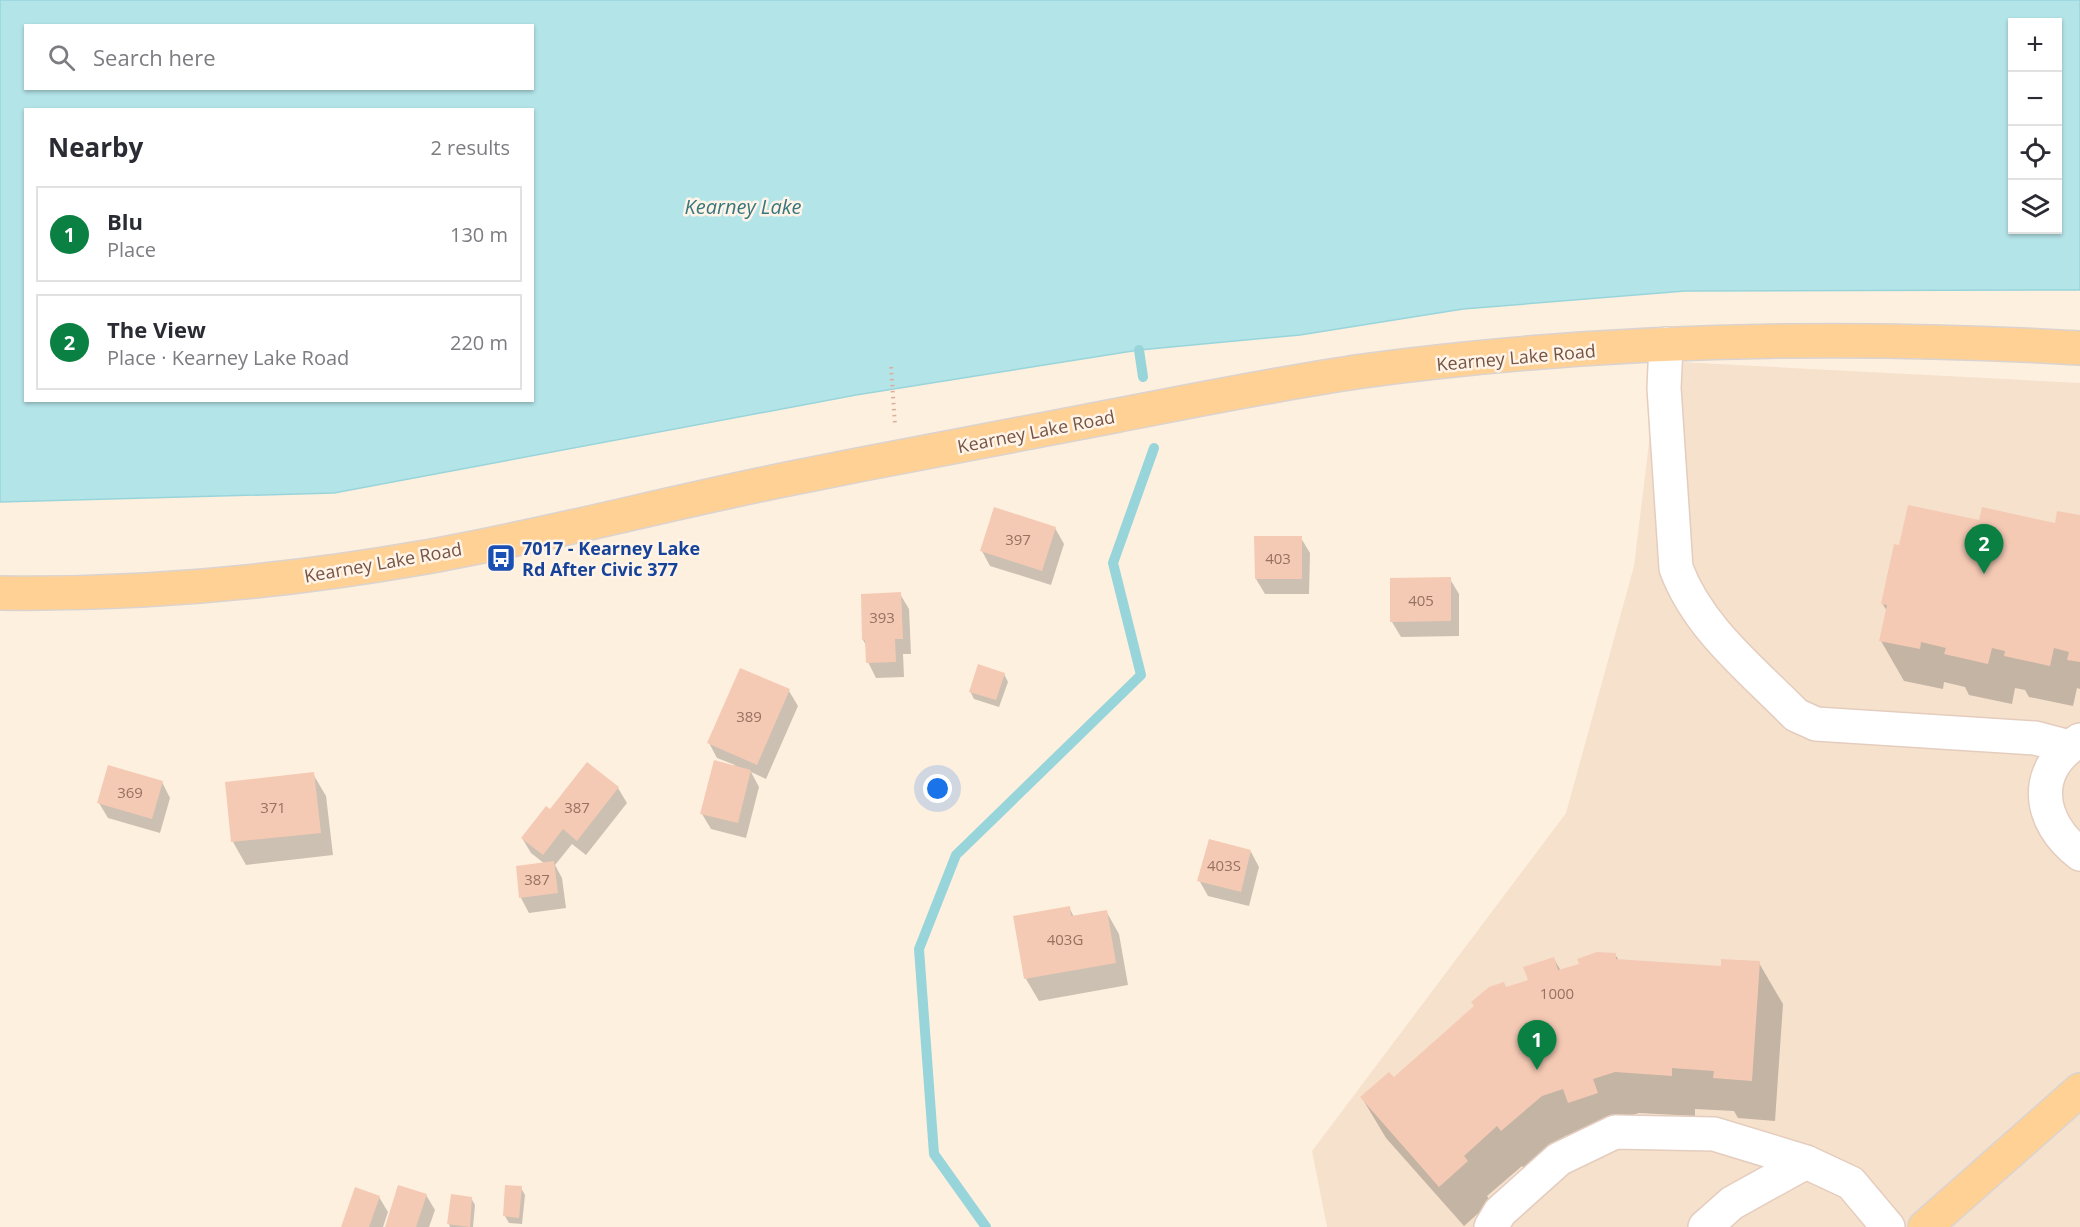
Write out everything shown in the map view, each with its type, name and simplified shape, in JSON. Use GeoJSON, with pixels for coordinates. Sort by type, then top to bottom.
{"type":"FeatureCollection","features":[{"type":"Feature","properties":{"kind":"main road","name":"Kearney Lake Road"},"geometry":{"type":"LineString","coordinates":[[0,593],[73,594],[305,576],[426,557],[804,475],[1230,393],[1364,371],[1540,353],[1716,340],[2003,343],[2080,348]]}},
{"type":"Feature","properties":{"kind":"main road"},"geometry":{"type":"LineString","coordinates":[[1924,1227],[2080,1090]]}},
{"type":"Feature","properties":{"kind":"lane"},"geometry":{"type":"LineString","coordinates":[[1666,344],[1664,388],[1676,568],[1685,593],[1699,615],[1796,715],[1816,724],[2035,738],[2074,743]]}},
{"type":"Feature","properties":{"kind":"lane"},"geometry":{"type":"LineString","coordinates":[[2074,743],[2055,763],[2047,783],[2046,804],[2051,824],[2063,842],[2080,855]]}},
{"type":"Feature","properties":{"kind":"lane"},"geometry":{"type":"LineString","coordinates":[[1491,1227],[1500,1212],[1559,1159],[1615,1132],[1714,1134],[1806,1162],[1851,1184],[1888,1227]]}},
{"type":"Feature","properties":{"kind":"lane"},"geometry":{"type":"LineString","coordinates":[[1705,1227],[1732,1203],[1806,1162]]}},
{"type":"Feature","properties":{"kind":"path"},"geometry":{"type":"LineString","coordinates":[[891,367],[895,425]]}},
{"type":"Feature","properties":{"kind":"shaded area"},"geometry":{"type":"Polygon","coordinates":[[[1659,361],[2080,383],[2080,1227],[1327,1227],[1312,1151],[1566,813],[1634,566],[1659,361]]]}},
{"type":"Feature","properties":{"kind":"water","name":"Kearney Lake"},"geometry":{"type":"Polygon","coordinates":[[[0,0],[2080,0],[2080,290],[1685,291],[1463,309],[1300,335],[1139,350],[856,395],[334,493],[0,502],[0,0]]]}},
{"type":"Feature","properties":{"kind":"building"},"geometry":{"type":"Polygon","coordinates":[[[1908,505],[1979,520],[1982,507],[2055,523],[2057,511],[2080,515],[2080,662],[2067,660],[2069,652],[2054,648],[2050,666],[2004,656],[2005,651],[1992,648],[1988,664],[1944,654],[1946,648],[1921,642],[1920,649],[1879,641],[1887,605],[1881,604],[1894,544],[1899,545],[1908,505]]]}},
{"type":"Feature","properties":{"kind":"building"},"geometry":{"type":"Polygon","coordinates":[[[994,507],[1056,527],[1042,571],[980,551],[994,507]]]}},
{"type":"Feature","properties":{"kind":"building"},"geometry":{"type":"Polygon","coordinates":[[[1254,536],[1302,536],[1302,579],[1255,579],[1254,536]]]}},
{"type":"Feature","properties":{"kind":"building"},"geometry":{"type":"Polygon","coordinates":[[[1451,577],[1451,621],[1390,622],[1390,578],[1451,577]]]}},
{"type":"Feature","properties":{"kind":"building"},"geometry":{"type":"Polygon","coordinates":[[[901,592],[903,639],[895,639],[896,662],[866,663],[865,640],[862,640],[861,594],[901,592]]]}},
{"type":"Feature","properties":{"kind":"building"},"geometry":{"type":"Polygon","coordinates":[[[978,664],[1005,673],[996,700],[969,692],[978,664]]]}},
{"type":"Feature","properties":{"kind":"building"},"geometry":{"type":"Polygon","coordinates":[[[740,668],[790,689],[757,765],[707,743],[740,668]]]}},
{"type":"Feature","properties":{"kind":"building"},"geometry":{"type":"Polygon","coordinates":[[[714,760],[751,770],[738,823],[700,814],[714,760]]]}},
{"type":"Feature","properties":{"kind":"building"},"geometry":{"type":"Polygon","coordinates":[[[587,762],[619,787],[577,841],[563,829],[543,855],[521,838],[546,806],[550,809],[587,762]]]}},
{"type":"Feature","properties":{"kind":"building"},"geometry":{"type":"Polygon","coordinates":[[[108,765],[163,781],[152,819],[97,803],[108,765]]]}},
{"type":"Feature","properties":{"kind":"building"},"geometry":{"type":"Polygon","coordinates":[[[314,772],[321,833],[231,842],[225,782],[314,772]]]}},
{"type":"Feature","properties":{"kind":"building"},"geometry":{"type":"Polygon","coordinates":[[[1209,839],[1251,850],[1241,892],[1197,881],[1209,839]]]}},
{"type":"Feature","properties":{"kind":"building"},"geometry":{"type":"Polygon","coordinates":[[[554,861],[558,893],[519,898],[516,866],[554,861]]]}},
{"type":"Feature","properties":{"kind":"building"},"geometry":{"type":"Polygon","coordinates":[[[1070,906],[1071,916],[1107,910],[1116,963],[1024,979],[1013,916],[1070,906]]]}},
{"type":"Feature","properties":{"kind":"building"},"geometry":{"type":"Polygon","coordinates":[[[1597,952],[1616,953],[1616,959],[1721,966],[1721,959],[1760,961],[1752,1081],[1713,1078],[1714,1071],[1672,1068],[1672,1076],[1615,1072],[1593,1079],[1598,1093],[1568,1103],[1563,1089],[1542,1096],[1501,1131],[1497,1126],[1464,1156],[1468,1161],[1439,1187],[1360,1097],[1389,1072],[1394,1077],[1474,1006],[1471,1002],[1489,987],[1504,982],[1506,987],[1528,980],[1523,967],[1554,957],[1558,970],[1579,964],[1577,959],[1597,952]]]}},
{"type":"Feature","properties":{"kind":"building"},"geometry":{"type":"Polygon","coordinates":[[[398,1185],[427,1194],[416,1227],[385,1227],[398,1185]]]}},
{"type":"Feature","properties":{"kind":"building"},"geometry":{"type":"Polygon","coordinates":[[[505,1185],[522,1186],[519,1218],[503,1216],[505,1185]]]}},
{"type":"Feature","properties":{"kind":"building"},"geometry":{"type":"Polygon","coordinates":[[[355,1187],[380,1196],[369,1227],[341,1227],[355,1187]]]}},
{"type":"Feature","properties":{"kind":"building"},"geometry":{"type":"Polygon","coordinates":[[[451,1194],[472,1197],[470,1227],[447,1224],[451,1194]]]}},
{"type":"Feature","properties":{"kind":"waterway"},"geometry":{"type":"LineString","coordinates":[[1139,350],[1143,377]]}},
{"type":"Feature","properties":{"kind":"waterway"},"geometry":{"type":"LineString","coordinates":[[986,1227],[934,1154],[919,949],[956,855],[1141,675],[1113,563],[1154,448]]}},
{"type":"Feature","properties":{"kind":"place","name":"7017 - Kearney Lake Rd After Civic 377"},"geometry":{"type":"Point","coordinates":[501,558]}},
{"type":"Feature","properties":{"kind":"place","name":"The View"},"geometry":{"type":"Point","coordinates":[1984,574]}},
{"type":"Feature","properties":{"kind":"place","name":"Blu"},"geometry":{"type":"Point","coordinates":[1537,1070]}}]}
